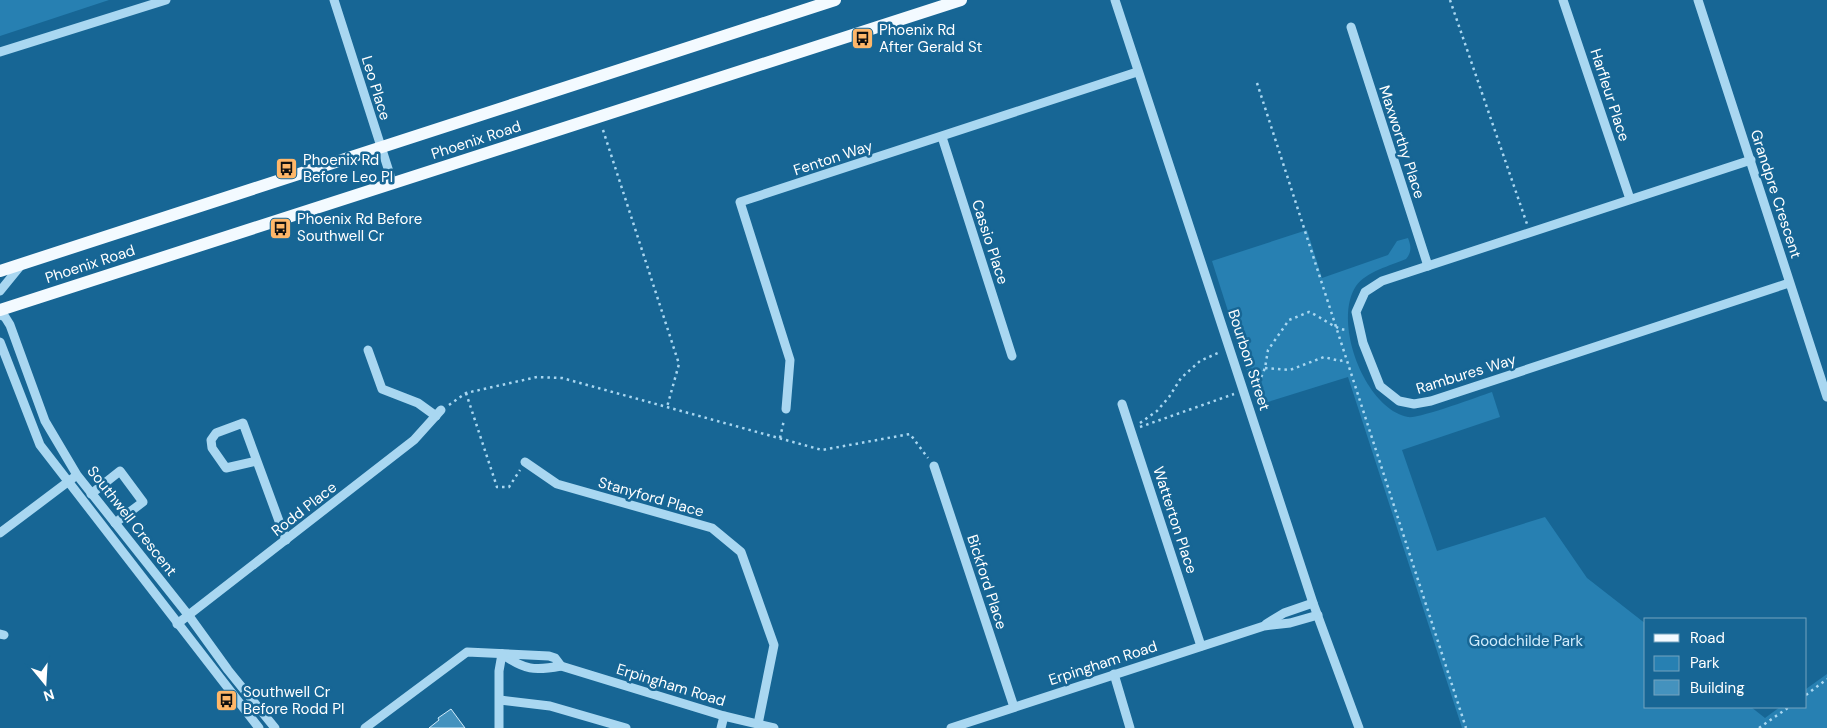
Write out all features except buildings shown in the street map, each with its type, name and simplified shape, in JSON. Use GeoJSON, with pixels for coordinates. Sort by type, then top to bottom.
{"type":"FeatureCollection","features":[{"type":"Feature","properties":{"kind":"main road","name":"Phoenix Road"},"geometry":{"type":"LineString","coordinates":[[0,271],[834,0]]}},
{"type":"Feature","properties":{"kind":"main road","name":"Phoenix Road"},"geometry":{"type":"LineString","coordinates":[[0,310],[960,0]]}},
{"type":"Feature","properties":{"kind":"street"},"geometry":{"type":"LineString","coordinates":[[0,52],[166,0]]}},
{"type":"Feature","properties":{"kind":"street","name":"Leo Place"},"geometry":{"type":"LineString","coordinates":[[334,0],[393,184]]}},
{"type":"Feature","properties":{"kind":"street","name":"Bourbon Street"},"geometry":{"type":"LineString","coordinates":[[1115,0],[1137,72],[1232,349],[1313,603],[1359,728]]}},
{"type":"Feature","properties":{"kind":"street","name":"Harfleur Place"},"geometry":{"type":"LineString","coordinates":[[1564,0],[1630,199]]}},
{"type":"Feature","properties":{"kind":"street","name":"Grandpre Crescent"},"geometry":{"type":"LineString","coordinates":[[1698,0],[1827,397]]}},
{"type":"Feature","properties":{"kind":"street","name":"Maxworthy Place"},"geometry":{"type":"LineString","coordinates":[[1351,27],[1428,266]]}},
{"type":"Feature","properties":{"kind":"street","name":"Fenton Way"},"geometry":{"type":"LineString","coordinates":[[786,409],[790,360],[740,202],[1137,72]]}},
{"type":"Feature","properties":{"kind":"street","name":"Cassio Place"},"geometry":{"type":"LineString","coordinates":[[942,137],[1012,356]]}},
{"type":"Feature","properties":{"kind":"street","name":"Rambures Way"},"geometry":{"type":"LineString","coordinates":[[1751,160],[1382,281],[1365,292],[1356,312],[1363,343],[1380,386],[1399,401],[1414,404],[1431,401],[1790,283]]}},
{"type":"Feature","properties":{"kind":"street"},"geometry":{"type":"LineString","coordinates":[[0,291],[22,264]]}},
{"type":"Feature","properties":{"kind":"street","name":"Southwell Crescent"},"geometry":{"type":"LineString","coordinates":[[0,315],[10,325],[45,421],[77,475],[275,728]]}},
{"type":"Feature","properties":{"kind":"street","name":"Southwell Crescent"},"geometry":{"type":"LineString","coordinates":[[0,342],[40,445],[259,728]]}},
{"type":"Feature","properties":{"kind":"street"},"geometry":{"type":"LineString","coordinates":[[368,350],[382,389],[439,413]]}},
{"type":"Feature","properties":{"kind":"street","name":"Watterton Place"},"geometry":{"type":"LineString","coordinates":[[1122,404],[1201,646]]}},
{"type":"Feature","properties":{"kind":"street","name":"Rodd Place"},"geometry":{"type":"LineString","coordinates":[[177,624],[414,440],[439,413]]}},
{"type":"Feature","properties":{"kind":"street"},"geometry":{"type":"LineString","coordinates":[[257,462],[226,468],[212,448],[211,440],[216,433],[243,423],[286,540]]}},
{"type":"Feature","properties":{"kind":"street","name":"Stanyford Place"},"geometry":{"type":"LineString","coordinates":[[525,462],[557,484],[712,528],[741,552],[774,645],[758,724]]}},
{"type":"Feature","properties":{"kind":"street","name":"Bickford Place"},"geometry":{"type":"LineString","coordinates":[[934,466],[1014,707]]}},
{"type":"Feature","properties":{"kind":"street"},"geometry":{"type":"LineString","coordinates":[[91,494],[120,471],[143,502],[115,524]]}},
{"type":"Feature","properties":{"kind":"street"},"geometry":{"type":"LineString","coordinates":[[0,533],[77,475]]}},
{"type":"Feature","properties":{"kind":"street","name":"Erpingham Road"},"geometry":{"type":"LineString","coordinates":[[1264,626],[1284,613],[1313,603]]}},
{"type":"Feature","properties":{"kind":"street","name":"Erpingham Road"},"geometry":{"type":"LineString","coordinates":[[952,728],[1264,626],[1290,624],[1318,615]]}},
{"type":"Feature","properties":{"kind":"street","name":"Erpingham Road"},"geometry":{"type":"LineString","coordinates":[[365,728],[467,652],[549,656],[555,658],[561,666]]}},
{"type":"Feature","properties":{"kind":"street"},"geometry":{"type":"LineString","coordinates":[[499,728],[498,671],[502,654]]}},
{"type":"Feature","properties":{"kind":"street","name":"Erpingham Road"},"geometry":{"type":"LineString","coordinates":[[502,654],[518,666],[537,670],[561,666],[724,716],[774,728]]}},
{"type":"Feature","properties":{"kind":"street"},"geometry":{"type":"LineString","coordinates":[[1114,674],[1130,728]]}},
{"type":"Feature","properties":{"kind":"street"},"geometry":{"type":"LineString","coordinates":[[500,700],[550,706],[626,728]]}},
{"type":"Feature","properties":{"kind":"street"},"geometry":{"type":"LineString","coordinates":[[721,728],[724,716]]}},
{"type":"Feature","properties":{"kind":"path"},"geometry":{"type":"LineString","coordinates":[[1450,0],[1530,232]]}},
{"type":"Feature","properties":{"kind":"path"},"geometry":{"type":"LineString","coordinates":[[1257,83],[1466,728]]}},
{"type":"Feature","properties":{"kind":"path"},"geometry":{"type":"LineString","coordinates":[[602,127],[679,364],[667,407]]}},
{"type":"Feature","properties":{"kind":"path"},"geometry":{"type":"LineString","coordinates":[[1131,430],[1255,386],[1265,368],[1268,350],[1289,320],[1310,312],[1340,330],[1360,330]]}},
{"type":"Feature","properties":{"kind":"path"},"geometry":{"type":"LineString","coordinates":[[1131,430],[1157,411],[1181,378],[1200,361],[1232,349]]}},
{"type":"Feature","properties":{"kind":"path"},"geometry":{"type":"LineString","coordinates":[[1265,368],[1290,370],[1324,357],[1340,361],[1346,359]]}},
{"type":"Feature","properties":{"kind":"path"},"geometry":{"type":"LineString","coordinates":[[439,413],[466,393],[537,377],[562,378],[822,450],[910,434],[934,466]]}},
{"type":"Feature","properties":{"kind":"path"},"geometry":{"type":"LineString","coordinates":[[466,393],[497,487],[509,487],[525,462]]}},
{"type":"Feature","properties":{"kind":"path"},"geometry":{"type":"LineString","coordinates":[[780,438],[786,409]]}},
{"type":"Feature","properties":{"kind":"path"},"geometry":{"type":"LineString","coordinates":[[1807,694],[1827,680]]}},
{"type":"Feature","properties":{"kind":"path"},"geometry":{"type":"LineString","coordinates":[[1759,728],[1788,708]]}},
{"type":"Feature","properties":{"kind":"green space"},"geometry":{"type":"Polygon","coordinates":[[[0,0],[109,0],[0,36],[0,0]]]}},
{"type":"Feature","properties":{"kind":"green space","name":"Goodchilde Park"},"geometry":{"type":"Polygon","coordinates":[[[1307,230],[1322,278],[1388,255],[1397,241],[1408,238],[1410,249],[1406,259],[1366,276],[1356,286],[1350,302],[1348,321],[1351,341],[1357,362],[1366,382],[1378,398],[1392,411],[1408,417],[1435,411],[1492,392],[1500,417],[1402,450],[1437,551],[1545,517],[1587,578],[1644,622],[1644,708],[1752,708],[1765,718],[1779,708],[1807,708],[1807,688],[1827,674],[1827,728],[1462,728],[1348,377],[1258,405],[1212,261],[1307,230]]]}},
{"type":"Feature","properties":{"kind":"place","name":"Phoenix Rd After Gerald St"},"geometry":{"type":"Point","coordinates":[863,39]}},
{"type":"Feature","properties":{"kind":"place","name":"Phoenix Rd Before Leo Pl"},"geometry":{"type":"Point","coordinates":[287,169]}},
{"type":"Feature","properties":{"kind":"place","name":"Phoenix Rd Before Southwell Cr"},"geometry":{"type":"Point","coordinates":[281,228]}},
{"type":"Feature","properties":{"kind":"place","name":"Southwell Cr Before Rodd Pl"},"geometry":{"type":"Point","coordinates":[227,701]}}]}
